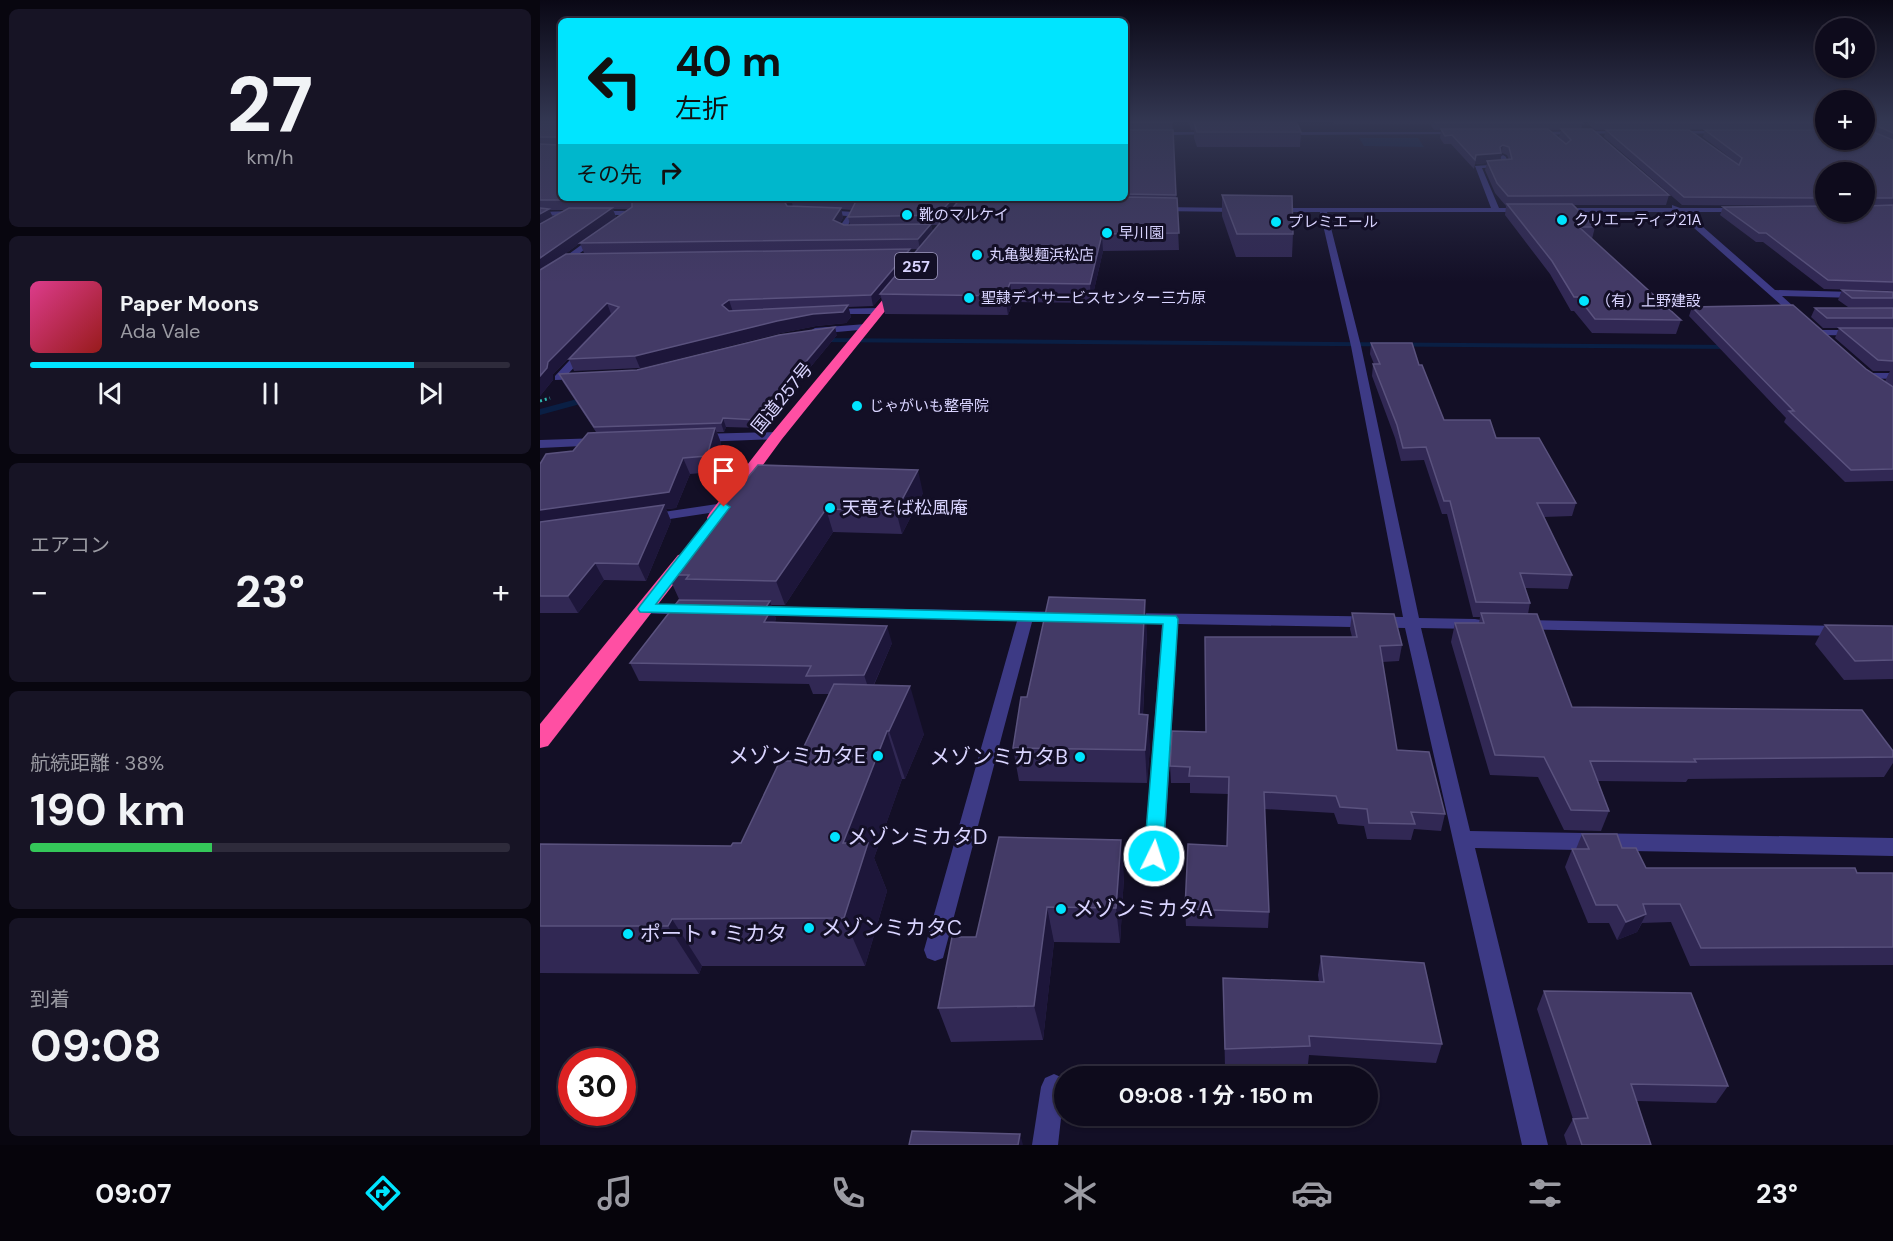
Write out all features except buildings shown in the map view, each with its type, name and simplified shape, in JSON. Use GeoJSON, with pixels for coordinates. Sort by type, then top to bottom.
{"type":"FeatureCollection","features":[{"type":"Feature","properties":{"kind":"highway","name":"国道257号"},"geometry":{"type":"LineString","coordinates":[[542,734],[645,609],[777,435],[906,279]]}},
{"type":"Feature","properties":{"kind":"street"},"geometry":{"type":"LineString","coordinates":[[1481,174],[1496,210]]}},
{"type":"Feature","properties":{"kind":"street"},"geometry":{"type":"LineString","coordinates":[[1670,202],[1834,346]]}},
{"type":"Feature","properties":{"kind":"street"},"geometry":{"type":"LineString","coordinates":[[1143,209],[1251,210]]}},
{"type":"Feature","properties":{"kind":"street"},"geometry":{"type":"LineString","coordinates":[[1263,210],[1530,210]]}},
{"type":"Feature","properties":{"kind":"street"},"geometry":{"type":"LineString","coordinates":[[1553,210],[1746,210]]}},
{"type":"Feature","properties":{"kind":"street"},"geometry":{"type":"LineString","coordinates":[[1323,211],[1354,341],[1413,623],[1462,839],[1535,1145]]}},
{"type":"Feature","properties":{"kind":"street"},"geometry":{"type":"LineString","coordinates":[[812,212],[852,214],[842,230],[866,231]]}},
{"type":"Feature","properties":{"kind":"street"},"geometry":{"type":"LineString","coordinates":[[550,226],[570,213]]}},
{"type":"Feature","properties":{"kind":"street"},"geometry":{"type":"LineString","coordinates":[[540,214],[631,213],[613,226]]}},
{"type":"Feature","properties":{"kind":"street"},"geometry":{"type":"LineString","coordinates":[[540,279],[604,233]]}},
{"type":"Feature","properties":{"kind":"street"},"geometry":{"type":"LineString","coordinates":[[569,259],[581,259]]}},
{"type":"Feature","properties":{"kind":"street"},"geometry":{"type":"LineString","coordinates":[[1772,293],[1893,296]]}},
{"type":"Feature","properties":{"kind":"street"},"geometry":{"type":"LineString","coordinates":[[823,312],[879,311]]}},
{"type":"Feature","properties":{"kind":"street"},"geometry":{"type":"LineString","coordinates":[[1794,312],[1805,312]]}},
{"type":"Feature","properties":{"kind":"street"},"geometry":{"type":"LineString","coordinates":[[804,333],[859,336]]}},
{"type":"Feature","properties":{"kind":"street"},"geometry":{"type":"LineString","coordinates":[[1819,333],[1893,333]]}},
{"type":"Feature","properties":{"kind":"street"},"geometry":{"type":"LineString","coordinates":[[591,344],[559,378],[594,376]]}},
{"type":"Feature","properties":{"kind":"street"},"geometry":{"type":"LineString","coordinates":[[1884,390],[1864,373],[1893,376]]}},
{"type":"Feature","properties":{"kind":"street"},"geometry":{"type":"LineString","coordinates":[[682,439],[777,435]]}},
{"type":"Feature","properties":{"kind":"street"},"geometry":{"type":"LineString","coordinates":[[540,444],[611,442]]}},
{"type":"Feature","properties":{"kind":"street"},"geometry":{"type":"LineString","coordinates":[[632,520],[724,507]]}},
{"type":"Feature","properties":{"kind":"street"},"geometry":{"type":"LineString","coordinates":[[645,609],[704,610]]}},
{"type":"Feature","properties":{"kind":"street"},"geometry":{"type":"LineString","coordinates":[[740,610],[1081,617]]}},
{"type":"Feature","properties":{"kind":"street"},"geometry":{"type":"LineString","coordinates":[[935,950],[1026,616]]}},
{"type":"Feature","properties":{"kind":"street"},"geometry":{"type":"LineString","coordinates":[[1115,618],[1858,632]]}},
{"type":"Feature","properties":{"kind":"street"},"geometry":{"type":"LineString","coordinates":[[1154,856],[1170,619]]}},
{"type":"Feature","properties":{"kind":"street"},"geometry":{"type":"LineString","coordinates":[[1462,839],[1893,847]]}},
{"type":"Feature","properties":{"kind":"street"},"geometry":{"type":"LineString","coordinates":[[1045,1145],[1054,1087]]}},
{"type":"Feature","properties":{"kind":"waterway"},"geometry":{"type":"LineString","coordinates":[[817,340],[1733,347]]}},
{"type":"Feature","properties":{"kind":"waterway"},"geometry":{"type":"LineString","coordinates":[[540,412],[592,398]]}},
{"type":"Feature","properties":{"kind":"place","name":"靴のマルケイ"},"geometry":{"type":"Point","coordinates":[907,215]}},
{"type":"Feature","properties":{"kind":"place","name":"クリエーティブ21A"},"geometry":{"type":"Point","coordinates":[1562,220]}},
{"type":"Feature","properties":{"kind":"place","name":"プレミエール"},"geometry":{"type":"Point","coordinates":[1276,222]}},
{"type":"Feature","properties":{"kind":"place","name":"早川園"},"geometry":{"type":"Point","coordinates":[1107,233]}},
{"type":"Feature","properties":{"kind":"place","name":"丸亀製麺浜松店"},"geometry":{"type":"Point","coordinates":[977,255]}},
{"type":"Feature","properties":{"kind":"place","name":"聖隷デイサービスセンター三方原"},"geometry":{"type":"Point","coordinates":[969,298]}},
{"type":"Feature","properties":{"kind":"place","name":"（有）上野建設"},"geometry":{"type":"Point","coordinates":[1584,301]}},
{"type":"Feature","properties":{"kind":"place","name":"じゃがいも整骨院"},"geometry":{"type":"Point","coordinates":[857,406]}},
{"type":"Feature","properties":{"kind":"place","name":"天竜そば松風庵"},"geometry":{"type":"Point","coordinates":[830,508]}},
{"type":"Feature","properties":{"kind":"place","name":"メゾンミカタE"},"geometry":{"type":"Point","coordinates":[878,756]}},
{"type":"Feature","properties":{"kind":"place","name":"メゾンミカタB"},"geometry":{"type":"Point","coordinates":[1080,757]}},
{"type":"Feature","properties":{"kind":"place","name":"メゾンミカタD"},"geometry":{"type":"Point","coordinates":[835,837]}},
{"type":"Feature","properties":{"kind":"place","name":"メゾンミカタA"},"geometry":{"type":"Point","coordinates":[1061,909]}},
{"type":"Feature","properties":{"kind":"place","name":"メゾンミカタC"},"geometry":{"type":"Point","coordinates":[809,928]}},
{"type":"Feature","properties":{"kind":"place","name":"ポート・ミカタ"},"geometry":{"type":"Point","coordinates":[628,934]}},
{"type":"Feature","properties":{"kind":"route"},"geometry":{"type":"LineString","coordinates":[[724,507],[645,609],[1170,619],[1154,856]]}}]}
